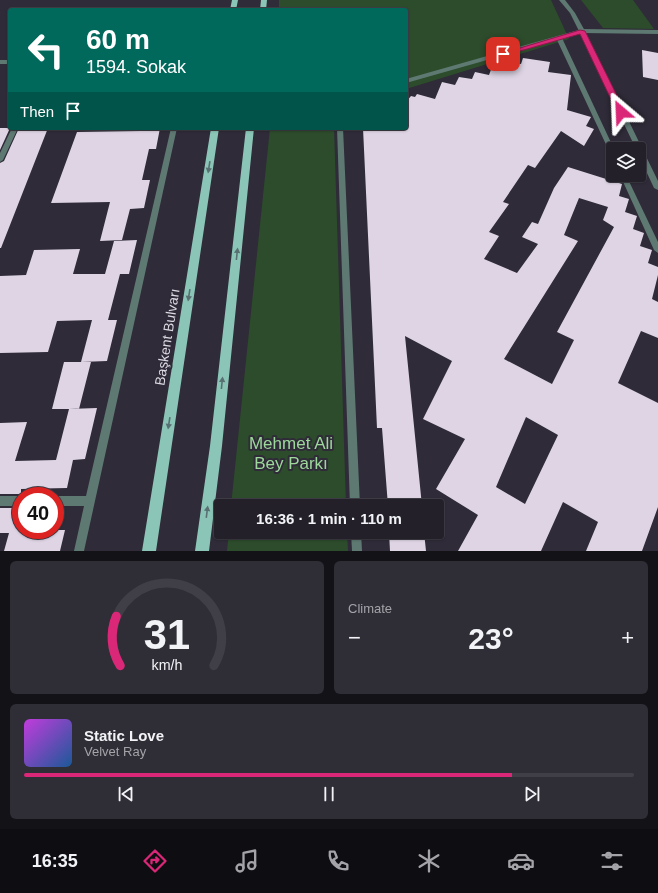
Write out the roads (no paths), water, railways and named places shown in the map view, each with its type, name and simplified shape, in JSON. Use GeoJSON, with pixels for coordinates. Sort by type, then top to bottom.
{"type":"FeatureCollection","features":[{"type":"Feature","properties":{"kind":"main road","name":"Başkent Bulvarı"},"geometry":{"type":"LineString","coordinates":[[149,551],[215,130]]}},
{"type":"Feature","properties":{"kind":"main road"},"geometry":{"type":"LineString","coordinates":[[202,551],[216,446],[250,130]]}},
{"type":"Feature","properties":{"kind":"street"},"geometry":{"type":"LineString","coordinates":[[562,0],[572,13],[582,31],[658,188]]}},
{"type":"Feature","properties":{"kind":"street"},"geometry":{"type":"LineString","coordinates":[[408,81],[582,31],[658,32]]}},
{"type":"Feature","properties":{"kind":"street"},"geometry":{"type":"LineString","coordinates":[[559,37],[608,142]]}},
{"type":"Feature","properties":{"kind":"street"},"geometry":{"type":"LineString","coordinates":[[0,160],[14,130]]}},
{"type":"Feature","properties":{"kind":"street"},"geometry":{"type":"LineString","coordinates":[[79,551],[174,130]]}},
{"type":"Feature","properties":{"kind":"street"},"geometry":{"type":"LineString","coordinates":[[340,130],[355,499]]}},
{"type":"Feature","properties":{"kind":"street"},"geometry":{"type":"LineString","coordinates":[[626,182],[658,250]]}},
{"type":"Feature","properties":{"kind":"street"},"geometry":{"type":"LineString","coordinates":[[0,501],[12,501]]}},
{"type":"Feature","properties":{"kind":"street"},"geometry":{"type":"LineString","coordinates":[[64,501],[90,501]]}},
{"type":"Feature","properties":{"kind":"street"},"geometry":{"type":"LineString","coordinates":[[356,539],[357,551]]}},
{"type":"Feature","properties":{"kind":"park label","name":"Mehmet Ali Bey Parkı"},"geometry":{"type":"Point","coordinates":[291,453]}}]}
